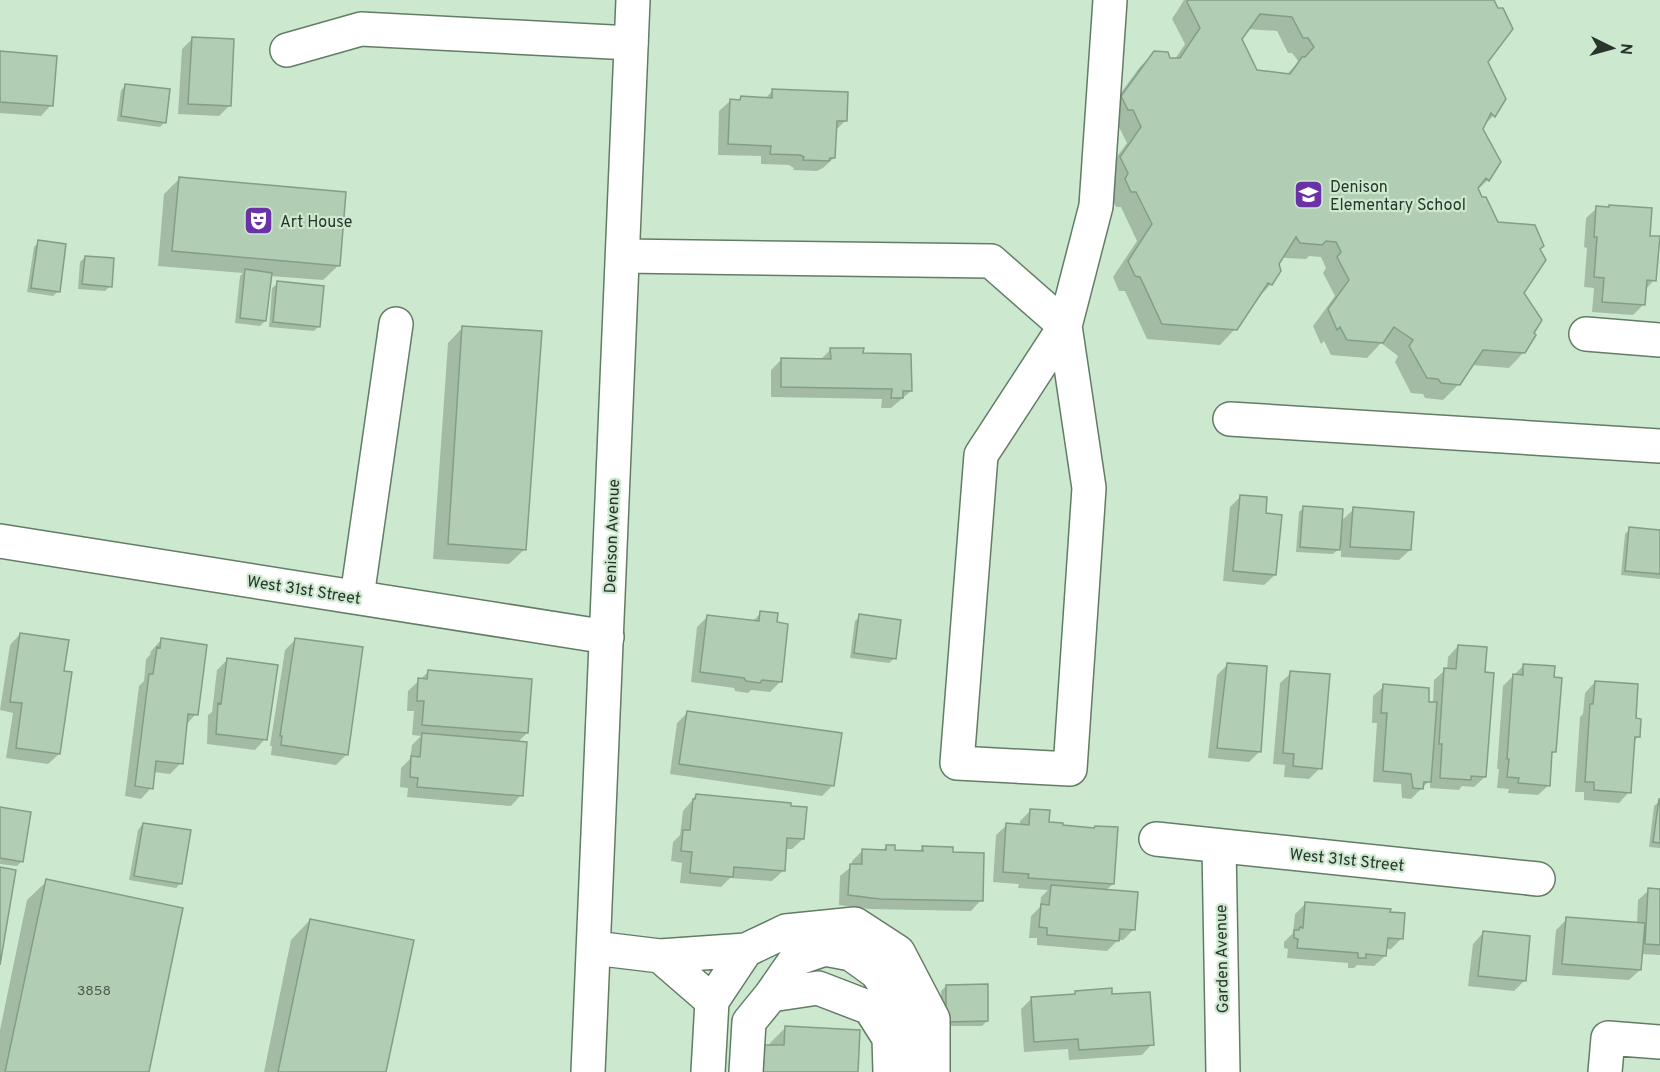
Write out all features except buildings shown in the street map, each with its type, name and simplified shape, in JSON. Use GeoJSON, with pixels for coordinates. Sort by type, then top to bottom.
{"type":"FeatureCollection","features":[{"type":"Feature","properties":{"kind":"street","name":"Denison Avenue"},"geometry":{"type":"LineString","coordinates":[[588,1072],[633,0]]}},
{"type":"Feature","properties":{"kind":"street"},"geometry":{"type":"LineString","coordinates":[[623,256],[991,261],[1065,326],[1089,488],[1070,769],[957,763],[981,455],[1065,326],[1096,206],[1110,0]]}},
{"type":"Feature","properties":{"kind":"street"},"geometry":{"type":"LineString","coordinates":[[287,50],[361,29],[632,43]]}},
{"type":"Feature","properties":{"kind":"street"},"geometry":{"type":"LineString","coordinates":[[357,597],[396,324]]}},
{"type":"Feature","properties":{"kind":"street"},"geometry":{"type":"LineString","coordinates":[[1586,334],[1660,340]]}},
{"type":"Feature","properties":{"kind":"street"},"geometry":{"type":"LineString","coordinates":[[1230,419],[1660,446]]}},
{"type":"Feature","properties":{"kind":"street","name":"West 31st Street"},"geometry":{"type":"LineString","coordinates":[[0,541],[607,637]]}},
{"type":"Feature","properties":{"kind":"street","name":"West 31st Street"},"geometry":{"type":"LineString","coordinates":[[1156,839],[1538,879]]}},
{"type":"Feature","properties":{"kind":"street","name":"Garden Avenue"},"geometry":{"type":"LineString","coordinates":[[1219,846],[1223,1072]]}},
{"type":"Feature","properties":{"kind":"street"},"geometry":{"type":"LineString","coordinates":[[594,948],[660,956],[746,950],[786,931],[855,924],[898,952],[933,1018],[933,1072]]}},
{"type":"Feature","properties":{"kind":"street"},"geometry":{"type":"LineString","coordinates":[[746,1072],[749,1022],[796,959],[825,949],[851,954],[876,972],[904,1011],[915,1046],[916,1072]]}},
{"type":"Feature","properties":{"kind":"street"},"geometry":{"type":"LineString","coordinates":[[708,1072],[712,1001],[746,950]]}},
{"type":"Feature","properties":{"kind":"street"},"geometry":{"type":"LineString","coordinates":[[660,956],[712,1001]]}},
{"type":"Feature","properties":{"kind":"street"},"geometry":{"type":"LineString","coordinates":[[771,994],[818,988],[870,1008],[889,1038],[890,1072]]}},
{"type":"Feature","properties":{"kind":"street"},"geometry":{"type":"LineString","coordinates":[[1605,1072],[1608,1038],[1660,1042]]}},
{"type":"Feature","properties":{"kind":"place","name":"Denison Elementary School"},"geometry":{"type":"Point","coordinates":[1309,195]}},
{"type":"Feature","properties":{"kind":"place","name":"Art House"},"geometry":{"type":"Point","coordinates":[259,221]}}]}
